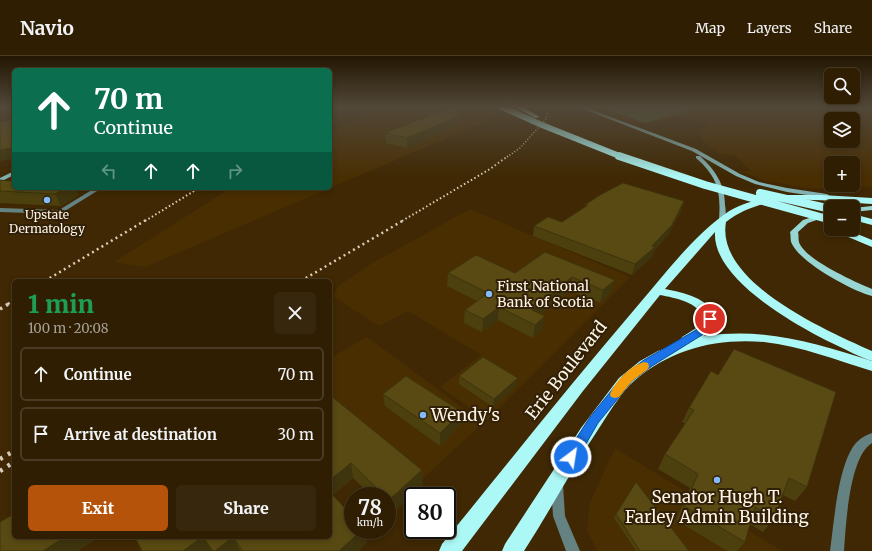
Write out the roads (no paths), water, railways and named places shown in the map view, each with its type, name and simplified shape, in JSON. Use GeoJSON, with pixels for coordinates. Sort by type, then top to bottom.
{"type":"FeatureCollection","features":[{"type":"Feature","properties":{"kind":"highway"},"geometry":{"type":"LineString","coordinates":[[550,130],[598,149],[824,225]]}},
{"type":"Feature","properties":{"kind":"highway"},"geometry":{"type":"LineString","coordinates":[[568,130],[609,146],[695,174],[760,193],[824,209]]}},
{"type":"Feature","properties":{"kind":"highway"},"geometry":{"type":"LineString","coordinates":[[720,190],[824,218]]}},
{"type":"Feature","properties":{"kind":"highway","name":"Erie Boulevard"},"geometry":{"type":"LineString","coordinates":[[449,551],[633,319],[700,242],[722,220],[746,206],[779,199],[813,198],[872,201]]}},
{"type":"Feature","properties":{"kind":"highway"},"geometry":{"type":"LineString","coordinates":[[860,215],[872,218]]}},
{"type":"Feature","properties":{"kind":"highway"},"geometry":{"type":"LineString","coordinates":[[860,219],[872,222]]}},
{"type":"Feature","properties":{"kind":"highway"},"geometry":{"type":"LineString","coordinates":[[722,220],[719,238],[722,249],[728,260],[752,287],[793,317],[872,356]]}},
{"type":"Feature","properties":{"kind":"highway"},"geometry":{"type":"LineString","coordinates":[[860,227],[872,230]]}},
{"type":"Feature","properties":{"kind":"highway"},"geometry":{"type":"LineString","coordinates":[[854,236],[872,244]]}},
{"type":"Feature","properties":{"kind":"highway"},"geometry":{"type":"LineString","coordinates":[[512,551],[594,420],[628,378],[648,363],[707,328],[710,319],[709,312],[699,304],[684,297],[657,291]]}},
{"type":"Feature","properties":{"kind":"highway"},"geometry":{"type":"LineString","coordinates":[[671,350],[694,342],[721,336],[752,336],[784,340],[821,349],[872,366]]}},
{"type":"Feature","properties":{"kind":"main road"},"geometry":{"type":"LineString","coordinates":[[860,209],[872,208]]}},
{"type":"Feature","properties":{"kind":"main road"},"geometry":{"type":"LineString","coordinates":[[824,214],[802,222],[793,234],[794,241],[807,257],[819,266],[835,276],[872,293]]}},
{"type":"Feature","properties":{"kind":"street"},"geometry":{"type":"LineString","coordinates":[[638,130],[694,150],[743,177],[771,187],[872,201]]}},
{"type":"Feature","properties":{"kind":"street"},"geometry":{"type":"LineString","coordinates":[[649,134],[695,155],[710,168],[723,193],[722,220]]}},
{"type":"Feature","properties":{"kind":"street"},"geometry":{"type":"LineString","coordinates":[[0,180],[12,174]]}},
{"type":"Feature","properties":{"kind":"street"},"geometry":{"type":"LineString","coordinates":[[0,210],[60,212],[96,190]]}},
{"type":"Feature","properties":{"kind":"street"},"geometry":{"type":"LineString","coordinates":[[837,551],[844,495],[854,455],[862,444],[872,438]]}},
{"type":"Feature","properties":{"kind":"street"},"geometry":{"type":"LineString","coordinates":[[557,480],[559,516],[574,551]]}},
{"type":"Feature","properties":{"kind":"railway"},"geometry":{"type":"LineString","coordinates":[[507,157],[520,148],[536,130]]}},
{"type":"Feature","properties":{"kind":"railway"},"geometry":{"type":"LineString","coordinates":[[402,221],[490,169],[508,156]]}},
{"type":"Feature","properties":{"kind":"railway"},"geometry":{"type":"LineString","coordinates":[[145,221],[196,190]]}},
{"type":"Feature","properties":{"kind":"railway"},"geometry":{"type":"LineString","coordinates":[[48,279],[146,220]]}},
{"type":"Feature","properties":{"kind":"railway"},"geometry":{"type":"LineString","coordinates":[[304,279],[404,220]]}},
{"type":"Feature","properties":{"kind":"railway"},"geometry":{"type":"LineString","coordinates":[[8,304],[12,301]]}},
{"type":"Feature","properties":{"kind":"railway"},"geometry":{"type":"LineString","coordinates":[[0,309],[10,303]]}},
{"type":"Feature","properties":{"kind":"railway"},"geometry":{"type":"LineString","coordinates":[[0,459],[12,452]]}},
{"type":"Feature","properties":{"kind":"railway"},"geometry":{"type":"LineString","coordinates":[[0,471],[12,463]]}},
{"type":"Feature","properties":{"kind":"place","name":"Upstate Dermatology"},"geometry":{"type":"Point","coordinates":[47,200]}},
{"type":"Feature","properties":{"kind":"place","name":"First National Bank of Scotia"},"geometry":{"type":"Point","coordinates":[489,294]}},
{"type":"Feature","properties":{"kind":"place","name":"Wendy's"},"geometry":{"type":"Point","coordinates":[423,415]}},
{"type":"Feature","properties":{"kind":"place","name":"Senator Hugh T. Farley Admin Building"},"geometry":{"type":"Point","coordinates":[717,480]}}]}
